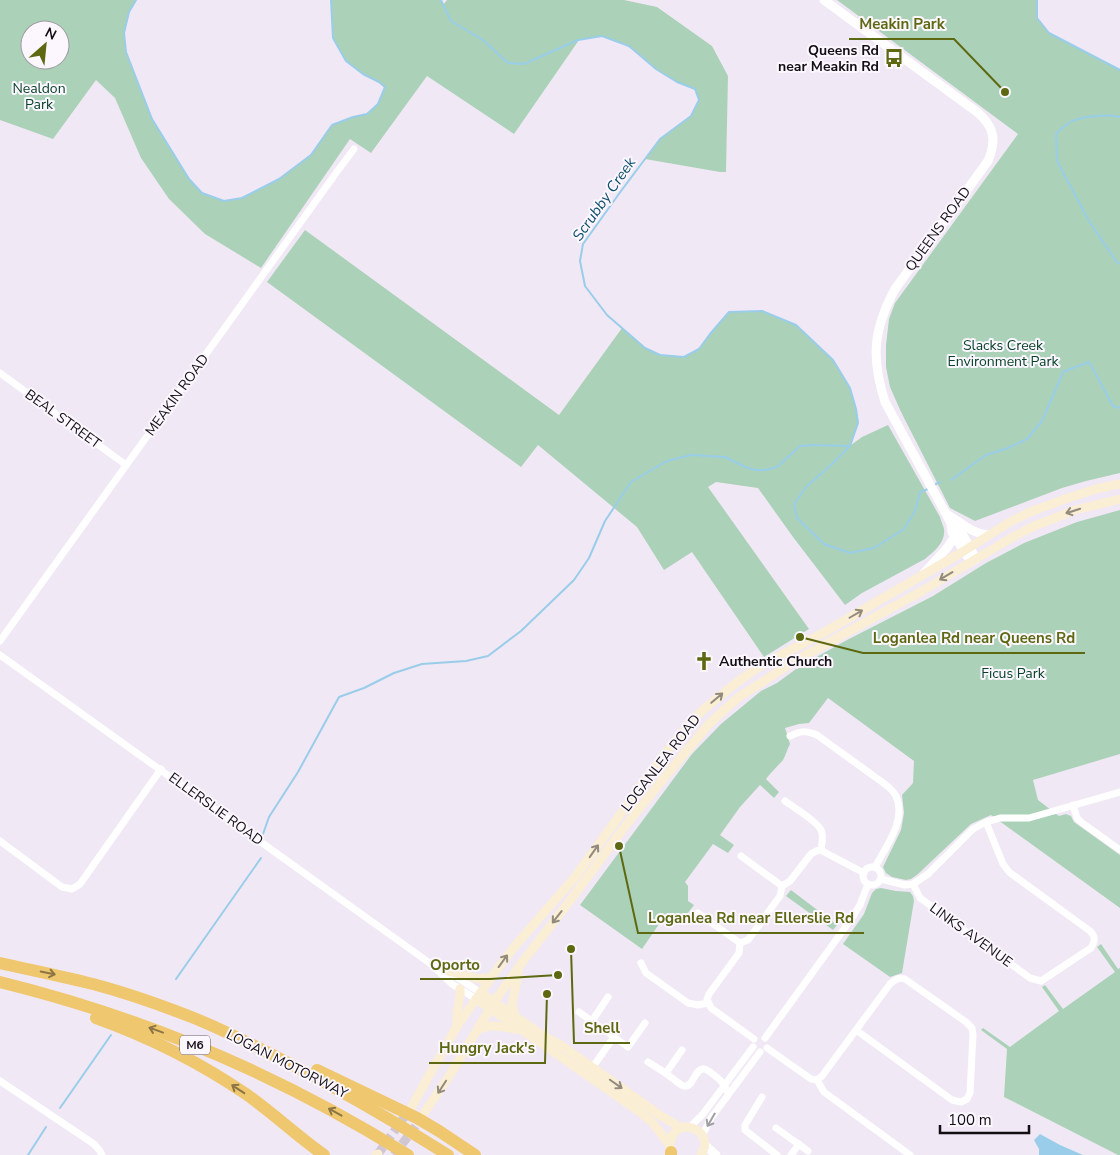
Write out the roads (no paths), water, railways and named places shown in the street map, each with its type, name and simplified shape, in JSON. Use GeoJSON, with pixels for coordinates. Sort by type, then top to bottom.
{"type":"FeatureCollection","features":[{"type":"Feature","properties":{"kind":"highway","name":"LOGAN MOTORWAY"},"geometry":{"type":"LineString","coordinates":[[0,964],[74,980],[127,995],[195,1019],[273,1055],[389,1119],[448,1155]]}},
{"type":"Feature","properties":{"kind":"highway","name":"LOGAN MOTORWAY"},"geometry":{"type":"LineString","coordinates":[[0,982],[74,1002],[181,1039],[215,1053],[330,1109],[407,1155]]}},
{"type":"Feature","properties":{"kind":"highway"},"geometry":{"type":"LineString","coordinates":[[0,989],[98,1018],[176,1052],[245,1094],[324,1155]]}},
{"type":"Feature","properties":{"kind":"highway"},"geometry":{"type":"LineString","coordinates":[[273,1055],[298,1061],[398,1108],[426,1119],[475,1155]]}},
{"type":"Feature","properties":{"kind":"main road","name":"LOGANLEA ROAD"},"geometry":{"type":"LineString","coordinates":[[412,1106],[457,1026],[492,977],[515,946],[580,870],[668,749],[688,725],[704,710],[760,666],[922,575],[1010,522],[1048,505],[1120,484]]}},
{"type":"Feature","properties":{"kind":"main road","name":"LOGANLEA ROAD"},"geometry":{"type":"LineString","coordinates":[[426,1119],[477,1030],[520,965],[651,794],[708,725],[724,710],[740,697],[793,662],[905,601],[1013,537],[1075,510],[1120,499]]}},
{"type":"Feature","properties":{"kind":"main road"},"geometry":{"type":"LineString","coordinates":[[515,1017],[512,1005],[520,965]]}},
{"type":"Feature","properties":{"kind":"main road"},"geometry":{"type":"LineString","coordinates":[[448,971],[479,978],[492,977]]}},
{"type":"Feature","properties":{"kind":"main road"},"geometry":{"type":"LineString","coordinates":[[457,1026],[460,989]]}},
{"type":"Feature","properties":{"kind":"main road"},"geometry":{"type":"LineString","coordinates":[[478,996],[518,1029],[640,1112],[657,1127],[671,1152]]}},
{"type":"Feature","properties":{"kind":"main road"},"geometry":{"type":"LineString","coordinates":[[492,1006],[515,1017],[562,1046],[658,1114],[685,1127],[695,1128],[703,1140],[704,1150],[701,1155]]}},
{"type":"Feature","properties":{"kind":"main road"},"geometry":{"type":"LineString","coordinates":[[477,1030],[493,1025],[518,1029]]}},
{"type":"Feature","properties":{"kind":"main road"},"geometry":{"type":"LineString","coordinates":[[671,1152],[670,1138],[676,1130],[685,1127]]}},
{"type":"Feature","properties":{"kind":"street","name":"QUEENS ROAD"},"geometry":{"type":"LineString","coordinates":[[824,0],[977,112],[985,119],[992,133],[992,152],[988,161],[903,277],[885,308],[876,345],[876,365],[885,402],[951,523],[952,532],[967,549]]}},
{"type":"Feature","properties":{"kind":"street","name":"MEAKIN ROAD"},"geometry":{"type":"LineString","coordinates":[[0,641],[354,149]]}},
{"type":"Feature","properties":{"kind":"street","name":"BEAL STREET"},"geometry":{"type":"LineString","coordinates":[[0,373],[126,465]]}},
{"type":"Feature","properties":{"kind":"street"},"geometry":{"type":"LineString","coordinates":[[945,512],[974,532],[988,535]]}},
{"type":"Feature","properties":{"kind":"street","name":"QUEENS ROAD"},"geometry":{"type":"LineString","coordinates":[[951,523],[958,528],[974,560]]}},
{"type":"Feature","properties":{"kind":"street"},"geometry":{"type":"LineString","coordinates":[[922,575],[955,536]]}},
{"type":"Feature","properties":{"kind":"street","name":"ELLERSLIE ROAD"},"geometry":{"type":"LineString","coordinates":[[0,655],[431,964],[452,984],[478,996]]}},
{"type":"Feature","properties":{"kind":"street"},"geometry":{"type":"LineString","coordinates":[[790,736],[809,731],[817,735],[882,782],[896,796],[899,816],[897,826],[875,867]]}},
{"type":"Feature","properties":{"kind":"street"},"geometry":{"type":"LineString","coordinates":[[0,841],[62,887],[72,889],[80,884],[161,769]]}},
{"type":"Feature","properties":{"kind":"street"},"geometry":{"type":"LineString","coordinates":[[880,879],[904,885],[913,884],[928,874],[974,828],[986,822],[1000,818],[1029,818],[1120,792]]}},
{"type":"Feature","properties":{"kind":"street"},"geometry":{"type":"LineString","coordinates":[[785,801],[817,824],[821,830],[821,850]]}},
{"type":"Feature","properties":{"kind":"street"},"geometry":{"type":"LineString","coordinates":[[1073,805],[1077,818],[1081,822],[1120,850]]}},
{"type":"Feature","properties":{"kind":"street","name":"LINKS AVENUE"},"geometry":{"type":"LineString","coordinates":[[913,884],[920,898],[1035,981],[1041,982],[1091,948],[1095,940],[1094,935],[1090,931],[1009,872],[1003,864],[986,822]]}},
{"type":"Feature","properties":{"kind":"street"},"geometry":{"type":"LineString","coordinates":[[740,943],[748,940],[780,896],[782,886],[790,881],[811,854],[816,851],[821,850],[864,873]]}},
{"type":"Feature","properties":{"kind":"street"},"geometry":{"type":"LineString","coordinates":[[741,856],[782,886]]}},
{"type":"Feature","properties":{"kind":"street"},"geometry":{"type":"LineString","coordinates":[[875,867],[880,871],[881,876],[877,884],[871,885],[863,878],[864,873],[867,868],[875,867]]}},
{"type":"Feature","properties":{"kind":"street"},"geometry":{"type":"LineString","coordinates":[[765,1038],[852,918],[860,905],[868,884]]}},
{"type":"Feature","properties":{"kind":"street"},"geometry":{"type":"LineString","coordinates":[[698,913],[740,943]]}},
{"type":"Feature","properties":{"kind":"street"},"geometry":{"type":"LineString","coordinates":[[740,943],[739,953],[707,999],[711,1008],[754,1039]]}},
{"type":"Feature","properties":{"kind":"street","name":"ELLERSLIE ROAD"},"geometry":{"type":"LineString","coordinates":[[431,964],[448,971],[478,996]]}},
{"type":"Feature","properties":{"kind":"street"},"geometry":{"type":"LineString","coordinates":[[642,964],[646,973],[688,1003],[698,1005],[708,1003]]}},
{"type":"Feature","properties":{"kind":"street"},"geometry":{"type":"LineString","coordinates":[[767,1048],[811,1079],[817,1080],[822,1076],[856,1030],[890,984],[895,979],[901,977],[972,1028],[970,1092],[968,1099],[961,1102],[952,1100],[856,1030]]}},
{"type":"Feature","properties":{"kind":"street"},"geometry":{"type":"LineString","coordinates":[[592,1021],[608,998]]}},
{"type":"Feature","properties":{"kind":"street"},"geometry":{"type":"LineString","coordinates":[[579,1012],[628,1047],[644,1023]]}},
{"type":"Feature","properties":{"kind":"street"},"geometry":{"type":"LineString","coordinates":[[685,1127],[703,1114],[753,1047],[754,1039],[760,1036],[765,1038],[768,1043],[767,1048],[760,1052],[711,1118],[703,1140],[716,1155]]}},
{"type":"Feature","properties":{"kind":"street"},"geometry":{"type":"LineString","coordinates":[[592,1068],[614,1037]]}},
{"type":"Feature","properties":{"kind":"street"},"geometry":{"type":"LineString","coordinates":[[753,1047],[754,1050],[760,1052]]}},
{"type":"Feature","properties":{"kind":"street"},"geometry":{"type":"LineString","coordinates":[[666,1073],[682,1050]]}},
{"type":"Feature","properties":{"kind":"street"},"geometry":{"type":"LineString","coordinates":[[648,1062],[683,1086],[689,1084],[698,1072],[704,1069],[725,1085],[728,1094]]}},
{"type":"Feature","properties":{"kind":"street"},"geometry":{"type":"LineString","coordinates":[[0,1080],[94,1144],[102,1155]]}},
{"type":"Feature","properties":{"kind":"street"},"geometry":{"type":"LineString","coordinates":[[817,1080],[824,1092],[910,1155]]}},
{"type":"Feature","properties":{"kind":"street"},"geometry":{"type":"LineString","coordinates":[[762,1098],[744,1127],[745,1130],[777,1155]]}},
{"type":"Feature","properties":{"kind":"street"},"geometry":{"type":"LineString","coordinates":[[776,1128],[808,1151]]}},
{"type":"Feature","properties":{"kind":"street"},"geometry":{"type":"LineString","coordinates":[[791,1155],[798,1144]]}},
{"type":"Feature","properties":{"kind":"water"},"geometry":{"type":"Polygon","coordinates":[[[1040,1134],[1083,1155],[1039,1155],[1039,1149],[1034,1140],[1040,1134]]]}},
{"type":"Feature","properties":{"kind":"waterway","name":"Scrubby Creek"},"geometry":{"type":"LineString","coordinates":[[136,0],[129,12],[124,33],[126,52],[152,119],[189,179],[202,193],[224,201],[242,198],[279,179],[311,155],[332,125],[367,114],[378,104],[385,87],[346,61],[333,38],[331,0]]}},
{"type":"Feature","properties":{"kind":"waterway","name":"Scrubby Creek"},"geometry":{"type":"LineString","coordinates":[[441,0],[451,21],[483,40],[508,63],[524,64],[578,40],[602,36],[629,46],[656,69],[677,82],[695,89],[699,100],[691,116],[660,139],[583,244],[580,261],[585,286],[607,315],[645,348],[660,355],[684,357],[699,349],[729,312],[762,311],[796,325],[833,360],[850,388],[858,423],[850,446],[806,487],[794,504],[797,518],[824,544],[850,553],[874,548],[904,529],[915,511],[920,492],[928,489]]}},
{"type":"Feature","properties":{"kind":"waterway","name":"Scrubby Creek"},"geometry":{"type":"LineString","coordinates":[[1037,0],[1037,18],[1049,33],[1120,70]]}},
{"type":"Feature","properties":{"kind":"waterway","name":"Scrubby Creek"},"geometry":{"type":"LineString","coordinates":[[1120,117],[1086,117],[1067,124],[1056,134],[1057,161],[1089,221],[1120,264]]}},
{"type":"Feature","properties":{"kind":"waterway","name":"Scrubby Creek"},"geometry":{"type":"LineString","coordinates":[[951,480],[986,455],[1027,439],[1042,421],[1063,372],[1089,362],[1113,406],[1120,408]]}},
{"type":"Feature","properties":{"kind":"waterway"},"geometry":{"type":"LineString","coordinates":[[263,834],[269,817],[298,772],[339,697],[364,688],[394,673],[422,664],[466,661],[488,656],[521,631],[574,580],[589,558],[605,521],[631,482],[667,461],[691,455],[725,457],[745,467],[765,470],[777,467],[800,446],[849,446]]}},
{"type":"Feature","properties":{"kind":"waterway","name":"Scrubby Creek"},"geometry":{"type":"LineString","coordinates":[[934,485],[940,482]]}},
{"type":"Feature","properties":{"kind":"waterway"},"geometry":{"type":"LineString","coordinates":[[176,979],[261,858]]}},
{"type":"Feature","properties":{"kind":"waterway"},"geometry":{"type":"LineString","coordinates":[[60,1108],[111,1035]]}},
{"type":"Feature","properties":{"kind":"waterway"},"geometry":{"type":"LineString","coordinates":[[28,1155],[46,1127]]}},
{"type":"Feature","properties":{"kind":"tunnel"},"geometry":{"type":"LineString","coordinates":[[378,1154],[410,1109]]}},
{"type":"Feature","properties":{"kind":"tunnel"},"geometry":{"type":"LineString","coordinates":[[394,1155],[423,1116]]}},
{"type":"Feature","properties":{"kind":"place","name":"Queens Rd near Meakin Rd"},"geometry":{"type":"Point","coordinates":[894,58]}},
{"type":"Feature","properties":{"kind":"place","name":"Meakin Park"},"geometry":{"type":"Point","coordinates":[1005,92]}},
{"type":"Feature","properties":{"kind":"place","name":"Loganlea Rd near Queens Rd"},"geometry":{"type":"Point","coordinates":[800,637]}},
{"type":"Feature","properties":{"kind":"place","name":"Authentic Church"},"geometry":{"type":"Point","coordinates":[704,661]}},
{"type":"Feature","properties":{"kind":"place","name":"Loganlea Rd near Ellerslie Rd"},"geometry":{"type":"Point","coordinates":[619,846]}},
{"type":"Feature","properties":{"kind":"place","name":"Shell"},"geometry":{"type":"Point","coordinates":[571,949]}},
{"type":"Feature","properties":{"kind":"place","name":"Oporto"},"geometry":{"type":"Point","coordinates":[558,975]}},
{"type":"Feature","properties":{"kind":"place","name":"Hungry Jack's"},"geometry":{"type":"Point","coordinates":[547,994]}},
{"type":"Feature","properties":{"kind":"park label","name":"Nealdon Park"},"geometry":{"type":"Point","coordinates":[39,96]}},
{"type":"Feature","properties":{"kind":"park label","name":"Slacks Creek Environment Park"},"geometry":{"type":"Point","coordinates":[1003,354]}},
{"type":"Feature","properties":{"kind":"park label","name":"Ficus Park"},"geometry":{"type":"Point","coordinates":[1013,673]}}]}
